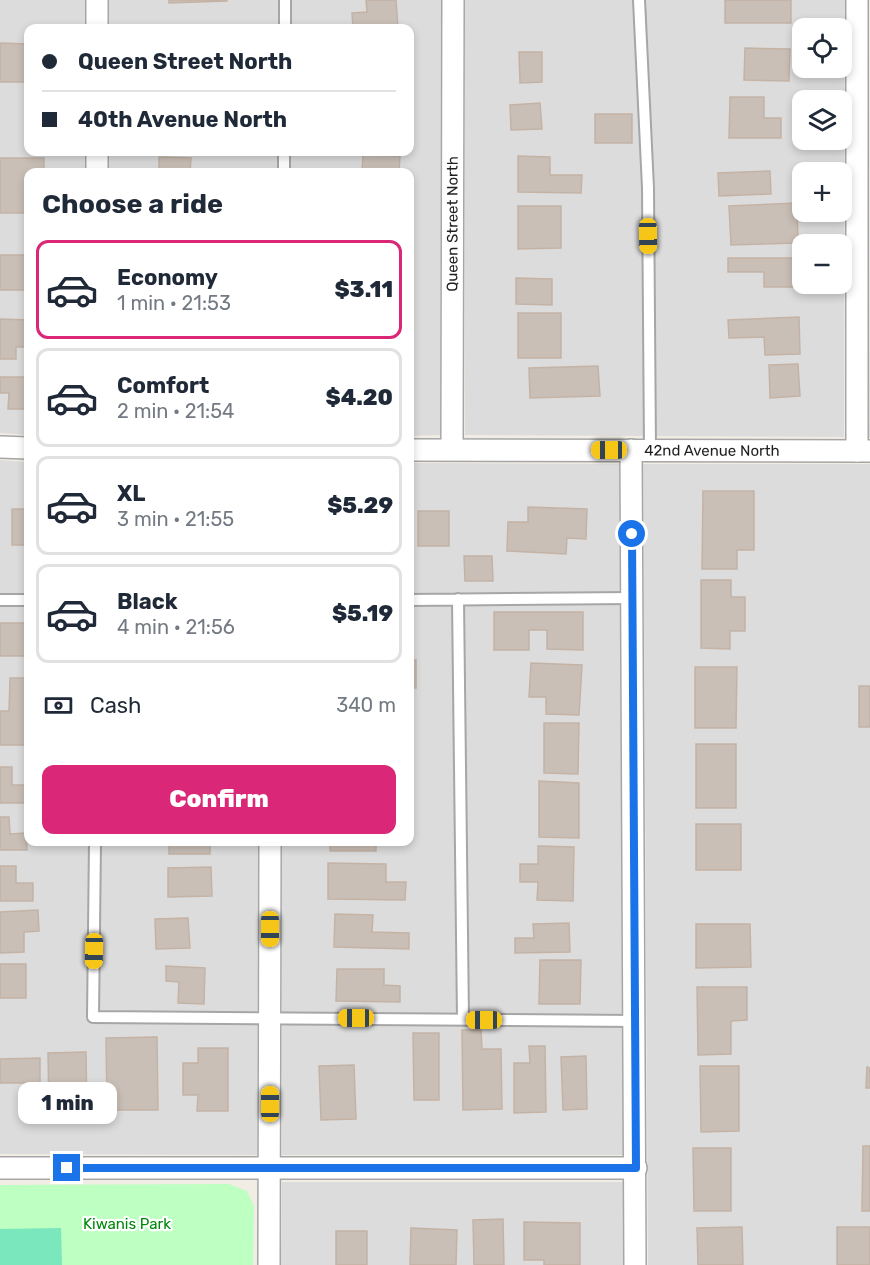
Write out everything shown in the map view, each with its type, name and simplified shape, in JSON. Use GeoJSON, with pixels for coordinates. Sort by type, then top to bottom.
{"type":"FeatureCollection","features":[{"type":"Feature","properties":{"kind":"street"},"geometry":{"type":"LineString","coordinates":[[97,0],[97,24]]}},
{"type":"Feature","properties":{"kind":"street","name":"Queen Street North"},"geometry":{"type":"LineString","coordinates":[[453,0],[453,449]]}},
{"type":"Feature","properties":{"kind":"street"},"geometry":{"type":"LineString","coordinates":[[857,0],[863,192],[863,451]]}},
{"type":"Feature","properties":{"kind":"street"},"geometry":{"type":"LineString","coordinates":[[0,447],[24,448]]}},
{"type":"Feature","properties":{"kind":"street","name":"42nd Avenue North"},"geometry":{"type":"LineString","coordinates":[[414,450],[863,451]]}},
{"type":"Feature","properties":{"kind":"street"},"geometry":{"type":"LineString","coordinates":[[635,1265],[632,598],[641,450]]}},
{"type":"Feature","properties":{"kind":"street"},"geometry":{"type":"LineString","coordinates":[[269,1265],[270,846]]}},
{"type":"Feature","properties":{"kind":"street"},"geometry":{"type":"LineString","coordinates":[[0,1168],[636,1168]]}},
{"type":"Feature","properties":{"kind":"lane"},"geometry":{"type":"LineString","coordinates":[[285,0],[285,24]]}},
{"type":"Feature","properties":{"kind":"lane"},"geometry":{"type":"LineString","coordinates":[[639,0],[648,188],[641,450]]}},
{"type":"Feature","properties":{"kind":"lane"},"geometry":{"type":"LineString","coordinates":[[414,600],[632,598]]}},
{"type":"Feature","properties":{"kind":"lane"},"geometry":{"type":"LineString","coordinates":[[458,599],[463,1019]]}},
{"type":"Feature","properties":{"kind":"lane"},"geometry":{"type":"LineString","coordinates":[[0,600],[24,600]]}},
{"type":"Feature","properties":{"kind":"lane"},"geometry":{"type":"LineString","coordinates":[[95,846],[93,1017],[635,1021]]}},
{"type":"Feature","properties":{"kind":"shaded area"},"geometry":{"type":"Polygon","coordinates":[[[0,0],[85,0],[85,24],[24,24],[24,156],[85,156],[85,168],[24,168],[24,435],[0,433],[0,0]]]}},
{"type":"Feature","properties":{"kind":"shaded area"},"geometry":{"type":"Polygon","coordinates":[[[109,0],[441,0],[440,435],[414,436],[414,168],[109,168],[109,156],[414,156],[414,24],[109,24],[109,0]]]}},
{"type":"Feature","properties":{"kind":"shaded area"},"geometry":{"type":"Polygon","coordinates":[[[465,0],[845,0],[845,18],[792,18],[792,78],[845,78],[845,90],[792,90],[792,150],[845,150],[845,162],[792,162],[792,222],[844,222],[844,234],[792,234],[792,294],[844,294],[844,437],[465,435],[465,0]]]}},
{"type":"Feature","properties":{"kind":"shaded area"},"geometry":{"type":"Polygon","coordinates":[[[869,0],[870,437],[869,437],[869,0]]]}},
{"type":"Feature","properties":{"kind":"shaded area"},"geometry":{"type":"Polygon","coordinates":[[[0,460],[24,462],[24,846],[258,846],[257,1155],[0,1154],[0,460]]]}},
{"type":"Feature","properties":{"kind":"shaded area"},"geometry":{"type":"Polygon","coordinates":[[[414,463],[619,464],[624,1155],[282,1155],[282,846],[414,846],[414,463]]]}},
{"type":"Feature","properties":{"kind":"shaded area"},"geometry":{"type":"Polygon","coordinates":[[[643,464],[870,464],[870,1265],[648,1265],[643,464]]]}},
{"type":"Feature","properties":{"kind":"shaded area"},"geometry":{"type":"Polygon","coordinates":[[[282,1182],[624,1182],[623,1265],[281,1265],[282,1182]]]}},
{"type":"Feature","properties":{"kind":"green space","name":"Kiwanis Park"},"geometry":{"type":"Polygon","coordinates":[[[229,1184],[247,1191],[254,1206],[253,1265],[0,1265],[0,1185],[229,1184]]]}},
{"type":"Feature","properties":{"kind":"green space"},"geometry":{"type":"Polygon","coordinates":[[[61,1228],[62,1265],[0,1265],[0,1229],[61,1228]]]}},
{"type":"Feature","properties":{"kind":"building"},"geometry":{"type":"Polygon","coordinates":[[[169,0],[227,0],[227,1],[169,3],[169,0]]]}},
{"type":"Feature","properties":{"kind":"building"},"geometry":{"type":"Polygon","coordinates":[[[366,0],[396,0],[398,24],[353,24],[352,13],[367,12],[366,0]]]}},
{"type":"Feature","properties":{"kind":"building"},"geometry":{"type":"Polygon","coordinates":[[[725,0],[791,0],[791,23],[725,23],[725,0]]]}},
{"type":"Feature","properties":{"kind":"building"},"geometry":{"type":"Polygon","coordinates":[[[0,43],[24,44],[24,82],[0,82],[0,43]]]}},
{"type":"Feature","properties":{"kind":"building"},"geometry":{"type":"Polygon","coordinates":[[[745,48],[790,49],[789,81],[744,80],[745,48]]]}},
{"type":"Feature","properties":{"kind":"building"},"geometry":{"type":"Polygon","coordinates":[[[519,52],[542,52],[542,82],[520,83],[519,52]]]}},
{"type":"Feature","properties":{"kind":"building"},"geometry":{"type":"Polygon","coordinates":[[[730,97],[764,97],[764,118],[781,118],[781,138],[729,138],[730,97]]]}},
{"type":"Feature","properties":{"kind":"building"},"geometry":{"type":"Polygon","coordinates":[[[540,103],[542,129],[511,130],[510,105],[540,103]]]}},
{"type":"Feature","properties":{"kind":"building"},"geometry":{"type":"Polygon","coordinates":[[[595,114],[632,114],[632,143],[595,143],[595,114]]]}},
{"type":"Feature","properties":{"kind":"building"},"geometry":{"type":"Polygon","coordinates":[[[363,156],[400,156],[399,168],[362,168],[363,156]]]}},
{"type":"Feature","properties":{"kind":"building"},"geometry":{"type":"Polygon","coordinates":[[[518,156],[550,157],[550,175],[582,175],[581,193],[518,192],[518,156]]]}},
{"type":"Feature","properties":{"kind":"building"},"geometry":{"type":"Polygon","coordinates":[[[159,157],[191,158],[190,168],[159,168],[159,157]]]}},
{"type":"Feature","properties":{"kind":"building"},"geometry":{"type":"Polygon","coordinates":[[[0,158],[44,158],[44,168],[24,168],[24,213],[0,213],[0,158]]]}},
{"type":"Feature","properties":{"kind":"building"},"geometry":{"type":"Polygon","coordinates":[[[770,171],[771,194],[719,196],[718,173],[770,171]]]}},
{"type":"Feature","properties":{"kind":"building"},"geometry":{"type":"Polygon","coordinates":[[[792,203],[792,222],[797,222],[798,234],[792,234],[792,243],[731,245],[729,206],[792,203]]]}},
{"type":"Feature","properties":{"kind":"building"},"geometry":{"type":"Polygon","coordinates":[[[518,206],[561,206],[561,248],[518,249],[518,206]]]}},
{"type":"Feature","properties":{"kind":"building"},"geometry":{"type":"Polygon","coordinates":[[[0,255],[24,255],[24,290],[0,290],[0,255]]]}},
{"type":"Feature","properties":{"kind":"building"},"geometry":{"type":"Polygon","coordinates":[[[728,258],[792,258],[792,287],[764,287],[764,272],[728,272],[728,258]]]}},
{"type":"Feature","properties":{"kind":"building"},"geometry":{"type":"Polygon","coordinates":[[[516,278],[552,279],[552,305],[516,304],[516,278]]]}},
{"type":"Feature","properties":{"kind":"building"},"geometry":{"type":"Polygon","coordinates":[[[518,313],[561,313],[561,358],[518,358],[518,313]]]}},
{"type":"Feature","properties":{"kind":"building"},"geometry":{"type":"Polygon","coordinates":[[[799,317],[800,354],[765,355],[764,337],[729,338],[728,320],[799,317]]]}},
{"type":"Feature","properties":{"kind":"building"},"geometry":{"type":"Polygon","coordinates":[[[0,319],[24,320],[24,347],[16,347],[16,359],[0,359],[0,319]]]}},
{"type":"Feature","properties":{"kind":"building"},"geometry":{"type":"Polygon","coordinates":[[[798,364],[800,396],[770,398],[769,365],[798,364]]]}},
{"type":"Feature","properties":{"kind":"building"},"geometry":{"type":"Polygon","coordinates":[[[598,366],[600,396],[530,398],[529,368],[598,366]]]}},
{"type":"Feature","properties":{"kind":"building"},"geometry":{"type":"Polygon","coordinates":[[[0,377],[24,377],[24,409],[8,409],[9,393],[0,393],[0,377]]]}},
{"type":"Feature","properties":{"kind":"building"},"geometry":{"type":"Polygon","coordinates":[[[703,491],[754,491],[754,550],[737,550],[737,569],[702,569],[703,491]]]}},
{"type":"Feature","properties":{"kind":"building"},"geometry":{"type":"Polygon","coordinates":[[[528,507],[587,509],[586,539],[567,538],[566,554],[507,551],[508,522],[528,522],[528,507]]]}},
{"type":"Feature","properties":{"kind":"building"},"geometry":{"type":"Polygon","coordinates":[[[12,509],[24,509],[24,545],[12,545],[12,509]]]}},
{"type":"Feature","properties":{"kind":"building"},"geometry":{"type":"Polygon","coordinates":[[[418,511],[449,511],[449,546],[418,546],[418,511]]]}},
{"type":"Feature","properties":{"kind":"building"},"geometry":{"type":"Polygon","coordinates":[[[464,556],[492,556],[493,581],[465,581],[464,556]]]}},
{"type":"Feature","properties":{"kind":"building"},"geometry":{"type":"Polygon","coordinates":[[[701,580],[731,580],[731,597],[745,597],[745,631],[730,631],[730,649],[701,648],[701,580]]]}},
{"type":"Feature","properties":{"kind":"building"},"geometry":{"type":"Polygon","coordinates":[[[494,612],[583,612],[583,650],[547,649],[547,630],[529,630],[529,650],[494,650],[494,612]]]}},
{"type":"Feature","properties":{"kind":"building"},"geometry":{"type":"Polygon","coordinates":[[[0,623],[24,623],[24,656],[0,656],[0,623]]]}},
{"type":"Feature","properties":{"kind":"building"},"geometry":{"type":"Polygon","coordinates":[[[414,660],[416,660],[416,688],[414,688],[414,660]]]}},
{"type":"Feature","properties":{"kind":"building"},"geometry":{"type":"Polygon","coordinates":[[[531,663],[582,665],[579,715],[546,714],[546,697],[529,697],[531,663]]]}},
{"type":"Feature","properties":{"kind":"building"},"geometry":{"type":"Polygon","coordinates":[[[695,667],[737,667],[736,728],[695,728],[695,667]]]}},
{"type":"Feature","properties":{"kind":"building"},"geometry":{"type":"Polygon","coordinates":[[[10,678],[24,678],[24,745],[0,745],[0,711],[9,711],[10,678]]]}},
{"type":"Feature","properties":{"kind":"building"},"geometry":{"type":"Polygon","coordinates":[[[859,686],[870,686],[870,727],[859,727],[859,686]]]}},
{"type":"Feature","properties":{"kind":"building"},"geometry":{"type":"Polygon","coordinates":[[[544,723],[579,723],[578,774],[544,773],[544,723]]]}},
{"type":"Feature","properties":{"kind":"building"},"geometry":{"type":"Polygon","coordinates":[[[696,744],[736,744],[736,808],[696,808],[696,744]]]}},
{"type":"Feature","properties":{"kind":"building"},"geometry":{"type":"Polygon","coordinates":[[[0,767],[12,767],[12,785],[24,785],[24,803],[0,803],[0,767]]]}},
{"type":"Feature","properties":{"kind":"building"},"geometry":{"type":"Polygon","coordinates":[[[539,781],[579,783],[579,838],[539,837],[539,781]]]}},
{"type":"Feature","properties":{"kind":"building"},"geometry":{"type":"Polygon","coordinates":[[[0,817],[9,817],[10,834],[24,833],[24,846],[27,846],[27,850],[0,850],[0,817]]]}},
{"type":"Feature","properties":{"kind":"building"},"geometry":{"type":"Polygon","coordinates":[[[696,824],[741,824],[741,870],[696,870],[696,824]]]}},
{"type":"Feature","properties":{"kind":"building"},"geometry":{"type":"Polygon","coordinates":[[[169,846],[210,846],[210,854],[169,854],[169,846]]]}},
{"type":"Feature","properties":{"kind":"building"},"geometry":{"type":"Polygon","coordinates":[[[330,846],[376,846],[376,851],[330,851],[330,846]]]}},
{"type":"Feature","properties":{"kind":"building"},"geometry":{"type":"Polygon","coordinates":[[[538,846],[574,847],[573,901],[537,900],[538,882],[520,882],[520,864],[538,864],[538,846]]]}},
{"type":"Feature","properties":{"kind":"building"},"geometry":{"type":"Polygon","coordinates":[[[328,863],[386,864],[386,882],[406,882],[405,900],[328,899],[328,863]]]}},
{"type":"Feature","properties":{"kind":"building"},"geometry":{"type":"Polygon","coordinates":[[[0,866],[16,866],[16,883],[33,883],[33,901],[0,901],[0,866]]]}},
{"type":"Feature","properties":{"kind":"building"},"geometry":{"type":"Polygon","coordinates":[[[211,867],[212,896],[168,897],[168,868],[211,867]]]}},
{"type":"Feature","properties":{"kind":"building"},"geometry":{"type":"Polygon","coordinates":[[[38,910],[39,931],[24,932],[24,952],[0,953],[0,912],[38,910]]]}},
{"type":"Feature","properties":{"kind":"building"},"geometry":{"type":"Polygon","coordinates":[[[335,914],[373,915],[372,932],[409,933],[409,949],[334,947],[335,914]]]}},
{"type":"Feature","properties":{"kind":"building"},"geometry":{"type":"Polygon","coordinates":[[[188,918],[190,948],[156,949],[155,919],[188,918]]]}},
{"type":"Feature","properties":{"kind":"building"},"geometry":{"type":"Polygon","coordinates":[[[569,923],[570,952],[515,953],[515,938],[534,938],[533,924],[569,923]]]}},
{"type":"Feature","properties":{"kind":"building"},"geometry":{"type":"Polygon","coordinates":[[[696,924],[750,924],[751,967],[696,968],[696,924]]]}},
{"type":"Feature","properties":{"kind":"building"},"geometry":{"type":"Polygon","coordinates":[[[540,960],[581,960],[580,1004],[539,1004],[540,960]]]}},
{"type":"Feature","properties":{"kind":"building"},"geometry":{"type":"Polygon","coordinates":[[[0,964],[26,964],[26,998],[0,998],[0,964]]]}},
{"type":"Feature","properties":{"kind":"building"},"geometry":{"type":"Polygon","coordinates":[[[166,966],[205,968],[204,1004],[178,1003],[179,982],[166,981],[166,966]]]}},
{"type":"Feature","properties":{"kind":"building"},"geometry":{"type":"Polygon","coordinates":[[[337,969],[384,969],[384,985],[400,986],[400,1002],[336,1001],[337,969]]]}},
{"type":"Feature","properties":{"kind":"building"},"geometry":{"type":"Polygon","coordinates":[[[697,987],[747,987],[747,1020],[731,1021],[731,1054],[698,1055],[697,987]]]}},
{"type":"Feature","properties":{"kind":"building"},"geometry":{"type":"Polygon","coordinates":[[[462,1030],[481,1030],[482,1049],[501,1049],[502,1109],[463,1110],[462,1030]]]}},
{"type":"Feature","properties":{"kind":"building"},"geometry":{"type":"Polygon","coordinates":[[[413,1033],[439,1033],[439,1100],[414,1100],[413,1033]]]}},
{"type":"Feature","properties":{"kind":"building"},"geometry":{"type":"Polygon","coordinates":[[[157,1037],[158,1110],[107,1110],[106,1038],[157,1037]]]}},
{"type":"Feature","properties":{"kind":"building"},"geometry":{"type":"Polygon","coordinates":[[[529,1046],[545,1046],[546,1112],[514,1113],[514,1063],[530,1063],[529,1046]]]}},
{"type":"Feature","properties":{"kind":"building"},"geometry":{"type":"Polygon","coordinates":[[[198,1048],[228,1048],[228,1111],[197,1111],[198,1095],[183,1095],[183,1063],[198,1063],[198,1048]]]}},
{"type":"Feature","properties":{"kind":"building"},"geometry":{"type":"Polygon","coordinates":[[[86,1052],[87,1110],[49,1110],[48,1053],[86,1052]]]}},
{"type":"Feature","properties":{"kind":"building"},"geometry":{"type":"Polygon","coordinates":[[[586,1056],[587,1109],[563,1110],[561,1057],[586,1056]]]}},
{"type":"Feature","properties":{"kind":"building"},"geometry":{"type":"Polygon","coordinates":[[[40,1058],[40,1083],[0,1083],[0,1059],[40,1058]]]}},
{"type":"Feature","properties":{"kind":"building"},"geometry":{"type":"Polygon","coordinates":[[[354,1065],[356,1119],[321,1120],[319,1066],[354,1065]]]}},
{"type":"Feature","properties":{"kind":"building"},"geometry":{"type":"Polygon","coordinates":[[[700,1066],[739,1066],[739,1131],[701,1132],[700,1066]]]}},
{"type":"Feature","properties":{"kind":"building"},"geometry":{"type":"Polygon","coordinates":[[[867,1067],[870,1068],[870,1088],[866,1088],[867,1067]]]}},
{"type":"Feature","properties":{"kind":"building"},"geometry":{"type":"Polygon","coordinates":[[[863,1146],[870,1146],[870,1211],[862,1211],[863,1146]]]}},
{"type":"Feature","properties":{"kind":"building"},"geometry":{"type":"Polygon","coordinates":[[[693,1148],[731,1148],[731,1211],[694,1211],[693,1148]]]}},
{"type":"Feature","properties":{"kind":"building"},"geometry":{"type":"Polygon","coordinates":[[[503,1219],[504,1265],[474,1265],[473,1220],[503,1219]]]}},
{"type":"Feature","properties":{"kind":"building"},"geometry":{"type":"Polygon","coordinates":[[[524,1222],[580,1223],[580,1265],[544,1265],[544,1260],[524,1260],[524,1222]]]}},
{"type":"Feature","properties":{"kind":"building"},"geometry":{"type":"Polygon","coordinates":[[[742,1227],[743,1265],[698,1265],[697,1228],[742,1227]]]}},
{"type":"Feature","properties":{"kind":"building"},"geometry":{"type":"Polygon","coordinates":[[[837,1227],[870,1227],[870,1265],[837,1265],[837,1227]]]}},
{"type":"Feature","properties":{"kind":"building"},"geometry":{"type":"Polygon","coordinates":[[[411,1228],[457,1230],[456,1265],[410,1265],[411,1228]]]}},
{"type":"Feature","properties":{"kind":"building"},"geometry":{"type":"Polygon","coordinates":[[[336,1231],[367,1231],[367,1265],[336,1265],[336,1231]]]}},
{"type":"Feature","properties":{"kind":"route"},"geometry":{"type":"LineString","coordinates":[[67,1168],[636,1168],[632,534]]}}]}
